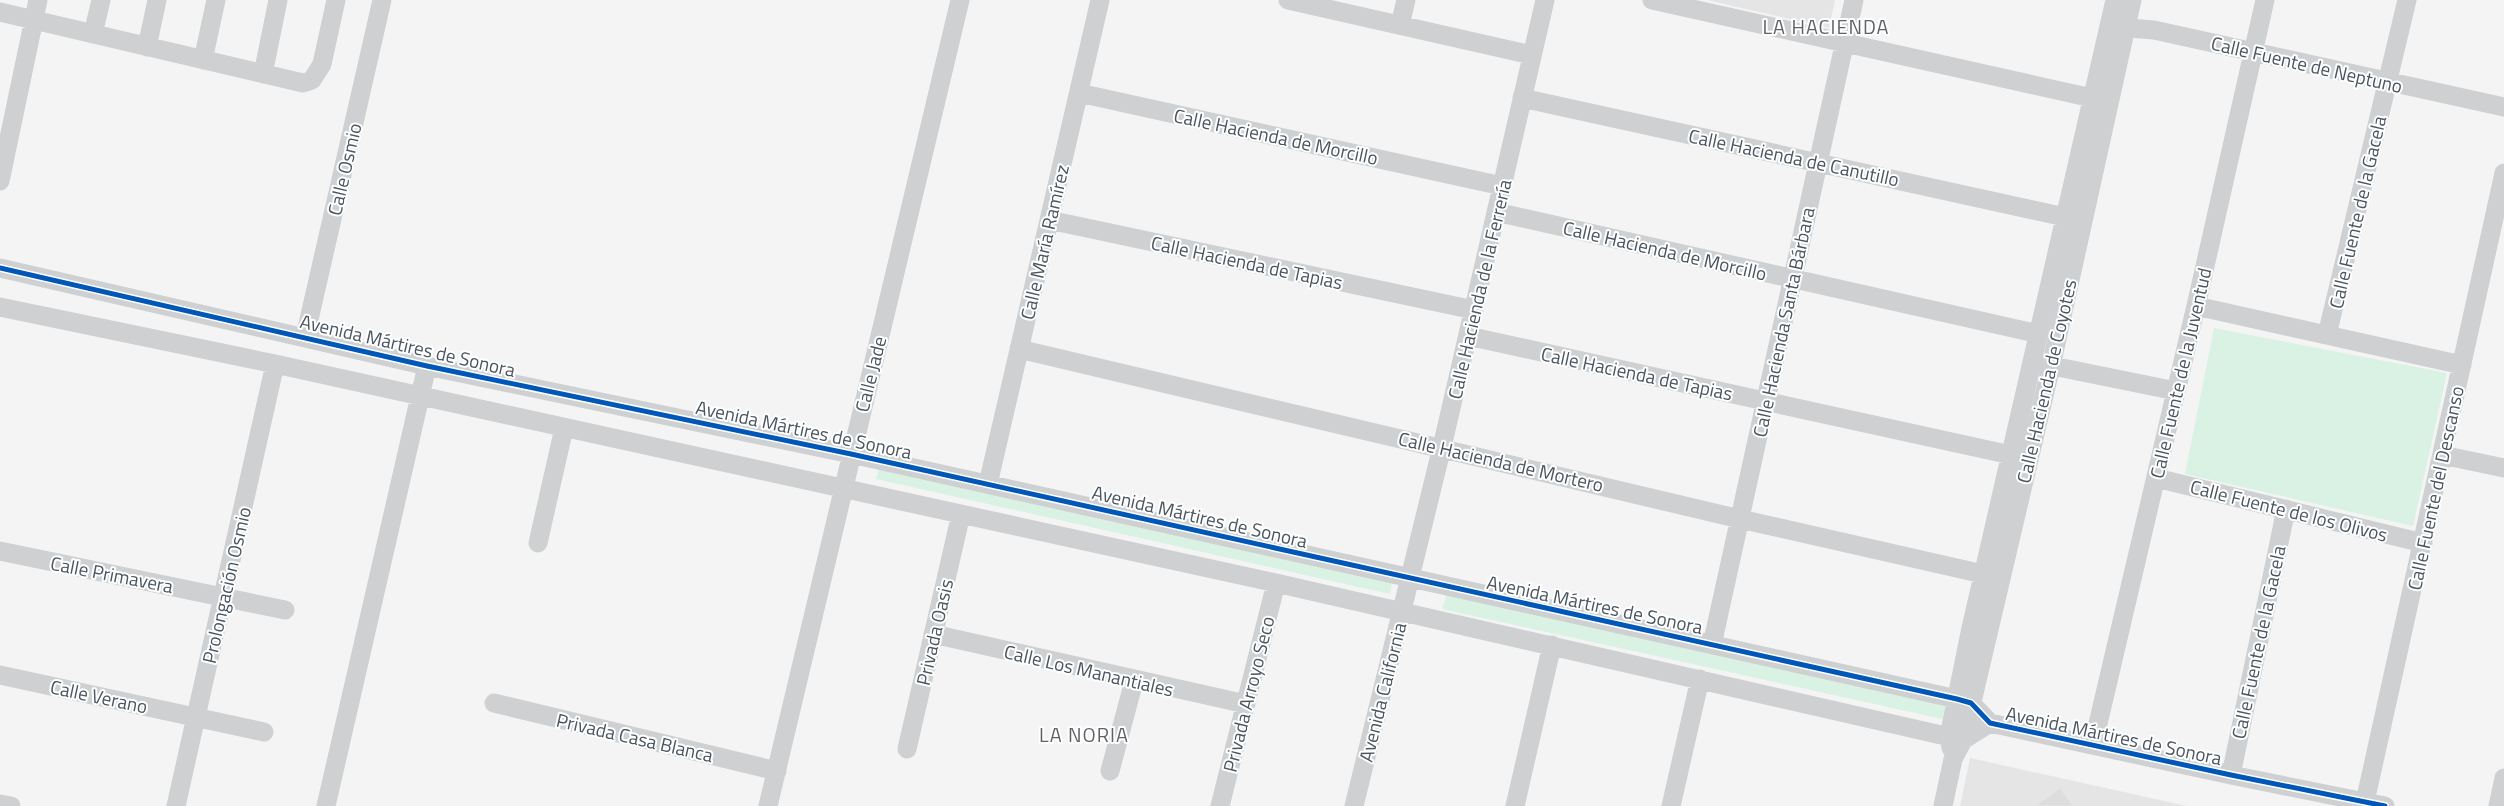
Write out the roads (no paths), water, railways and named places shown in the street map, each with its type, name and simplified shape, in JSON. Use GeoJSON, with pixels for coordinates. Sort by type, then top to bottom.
{"type":"FeatureCollection","features":[{"type":"Feature","properties":{"kind":"street"},"geometry":{"type":"LineString","coordinates":[[0,181],[38,0]]}},
{"type":"Feature","properties":{"kind":"street"},"geometry":{"type":"LineString","coordinates":[[93,34],[101,0]]}},
{"type":"Feature","properties":{"kind":"street"},"geometry":{"type":"LineString","coordinates":[[147,47],[157,0]]}},
{"type":"Feature","properties":{"kind":"street"},"geometry":{"type":"LineString","coordinates":[[203,60],[216,0]]}},
{"type":"Feature","properties":{"kind":"street"},"geometry":{"type":"LineString","coordinates":[[263,74],[278,0]]}},
{"type":"Feature","properties":{"kind":"street"},"geometry":{"type":"LineString","coordinates":[[0,12],[303,83],[312,80],[322,64],[336,0]]}},
{"type":"Feature","properties":{"kind":"street","name":"Calle Osmio"},"geometry":{"type":"LineString","coordinates":[[305,337],[382,0]]}},
{"type":"Feature","properties":{"kind":"street","name":"Calle Jade"},"geometry":{"type":"LineString","coordinates":[[768,806],[960,0]]}},
{"type":"Feature","properties":{"kind":"street","name":"Calle María Ramírez"},"geometry":{"type":"LineString","coordinates":[[988,484],[1100,0]]}},
{"type":"Feature","properties":{"kind":"street"},"geometry":{"type":"LineString","coordinates":[[1288,0],[1532,55]]}},
{"type":"Feature","properties":{"kind":"street"},"geometry":{"type":"LineString","coordinates":[[1400,25],[1406,0]]}},
{"type":"Feature","properties":{"kind":"street","name":"Calle Hacienda de la Ferrería"},"geometry":{"type":"LineString","coordinates":[[1410,578],[1545,0]]}},
{"type":"Feature","properties":{"kind":"street"},"geometry":{"type":"LineString","coordinates":[[1652,0],[2092,98]]}},
{"type":"Feature","properties":{"kind":"street","name":"Calle Hacienda Santa Bárbara"},"geometry":{"type":"LineString","coordinates":[[1712,645],[1854,0]]}},
{"type":"Feature","properties":{"kind":"street","name":"Calle Hacienda de Coyotes"},"geometry":{"type":"LineString","coordinates":[[1944,806],[1964,701],[2117,27],[2115,0]]}},
{"type":"Feature","properties":{"kind":"street","name":"Calle Hacienda de Coyotes"},"geometry":{"type":"LineString","coordinates":[[1964,701],[1983,574],[2011,455],[2042,364],[2039,334],[2092,98],[2117,27],[2132,0]]}},
{"type":"Feature","properties":{"kind":"street","name":"Calle Fuente de la Juventud"},"geometry":{"type":"LineString","coordinates":[[2094,745],[2265,0]]}},
{"type":"Feature","properties":{"kind":"street","name":"Calle Fuente de la Gacela"},"geometry":{"type":"LineString","coordinates":[[2327,336],[2407,0]]}},
{"type":"Feature","properties":{"kind":"street","name":"Calle Fuente de Neptuno"},"geometry":{"type":"LineString","coordinates":[[2117,27],[2154,30],[2504,107]]}},
{"type":"Feature","properties":{"kind":"street","name":"Calle Hacienda de Morcillo"},"geometry":{"type":"LineString","coordinates":[[1079,93],[1502,186]]}},
{"type":"Feature","properties":{"kind":"street","name":"Calle Hacienda de Canutillo"},"geometry":{"type":"LineString","coordinates":[[1522,98],[2066,217]]}},
{"type":"Feature","properties":{"kind":"street","name":"Calle Fuente del Descanso"},"geometry":{"type":"LineString","coordinates":[[2365,802],[2504,173]]}},
{"type":"Feature","properties":{"kind":"street","name":"Calle Hacienda de Morcillo"},"geometry":{"type":"LineString","coordinates":[[1496,212],[2039,334]]}},
{"type":"Feature","properties":{"kind":"street","name":"Calle Hacienda de Tapias"},"geometry":{"type":"LineString","coordinates":[[1049,220],[1474,310]]}},
{"type":"Feature","properties":{"kind":"street","name":"Avenida Mártires de Sonora"},"geometry":{"type":"LineString","coordinates":[[0,268],[427,366],[851,454],[1964,701],[1990,723],[2231,776],[2385,806]]}},
{"type":"Feature","properties":{"kind":"street"},"geometry":{"type":"LineString","coordinates":[[2196,306],[2462,366]]}},
{"type":"Feature","properties":{"kind":"street"},"geometry":{"type":"LineString","coordinates":[[0,307],[275,364],[1276,583],[1956,738]]}},
{"type":"Feature","properties":{"kind":"street","name":"Calle Hacienda de Tapias"},"geometry":{"type":"LineString","coordinates":[[1468,336],[2011,455]]}},
{"type":"Feature","properties":{"kind":"street","name":"Calle Hacienda de Mortero"},"geometry":{"type":"LineString","coordinates":[[1019,349],[1442,447],[1740,519],[1983,574]]}},
{"type":"Feature","properties":{"kind":"street","name":"Prolongación Osmio"},"geometry":{"type":"LineString","coordinates":[[176,806],[275,364]]}},
{"type":"Feature","properties":{"kind":"street"},"geometry":{"type":"LineString","coordinates":[[2042,364],[2176,391]]}},
{"type":"Feature","properties":{"kind":"street"},"geometry":{"type":"LineString","coordinates":[[326,806],[427,366]]}},
{"type":"Feature","properties":{"kind":"street"},"geometry":{"type":"LineString","coordinates":[[538,543],[564,428]]}},
{"type":"Feature","properties":{"kind":"street"},"geometry":{"type":"LineString","coordinates":[[2442,456],[2504,468]]}},
{"type":"Feature","properties":{"kind":"street","name":"Calle Fuente de los Olivos"},"geometry":{"type":"LineString","coordinates":[[2156,478],[2422,543]]}},
{"type":"Feature","properties":{"kind":"street","name":"Calle Fuente de la Gacela"},"geometry":{"type":"LineString","coordinates":[[2231,776],[2286,509]]}},
{"type":"Feature","properties":{"kind":"street","name":"Privada Oasis"},"geometry":{"type":"LineString","coordinates":[[907,750],[961,514]]}},
{"type":"Feature","properties":{"kind":"street","name":"Calle Primavera"},"geometry":{"type":"LineString","coordinates":[[0,551],[285,610]]}},
{"type":"Feature","properties":{"kind":"street","name":"Avenida California"},"geometry":{"type":"LineString","coordinates":[[1354,806],[1410,578]]}},
{"type":"Feature","properties":{"kind":"street","name":"Privada Arroyo Seco"},"geometry":{"type":"LineString","coordinates":[[1220,806],[1276,583]]}},
{"type":"Feature","properties":{"kind":"street","name":"Calle Los Manantiales"},"geometry":{"type":"LineString","coordinates":[[933,634],[1134,681],[1246,704]]}},
{"type":"Feature","properties":{"kind":"street"},"geometry":{"type":"LineString","coordinates":[[1515,806],[1552,645]]}},
{"type":"Feature","properties":{"kind":"street","name":"Calle Verano"},"geometry":{"type":"LineString","coordinates":[[0,675],[264,732]]}},
{"type":"Feature","properties":{"kind":"street"},"geometry":{"type":"LineString","coordinates":[[1670,806],[1700,679]]}},
{"type":"Feature","properties":{"kind":"street"},"geometry":{"type":"LineString","coordinates":[[1110,771],[1134,681]]}},
{"type":"Feature","properties":{"kind":"street","name":"Privada Casa Blanca"},"geometry":{"type":"LineString","coordinates":[[494,704],[777,771]]}},
{"type":"Feature","properties":{"kind":"street","name":"Avenida Mártires de Sonora"},"geometry":{"type":"LineString","coordinates":[[1956,738],[1990,723]]}},
{"type":"Feature","properties":{"kind":"street"},"geometry":{"type":"LineString","coordinates":[[2498,806],[2504,778]]}},
{"type":"Feature","properties":{"kind":"street"},"geometry":{"type":"LineString","coordinates":[[0,804],[11,806]]}},
{"type":"Feature","properties":{"kind":"district","name":"LA HACIENDA"},"geometry":{"type":"Point","coordinates":[1826,26]}},
{"type":"Feature","properties":{"kind":"district","name":"LA NORIA"},"geometry":{"type":"Point","coordinates":[1084,734]}}]}
